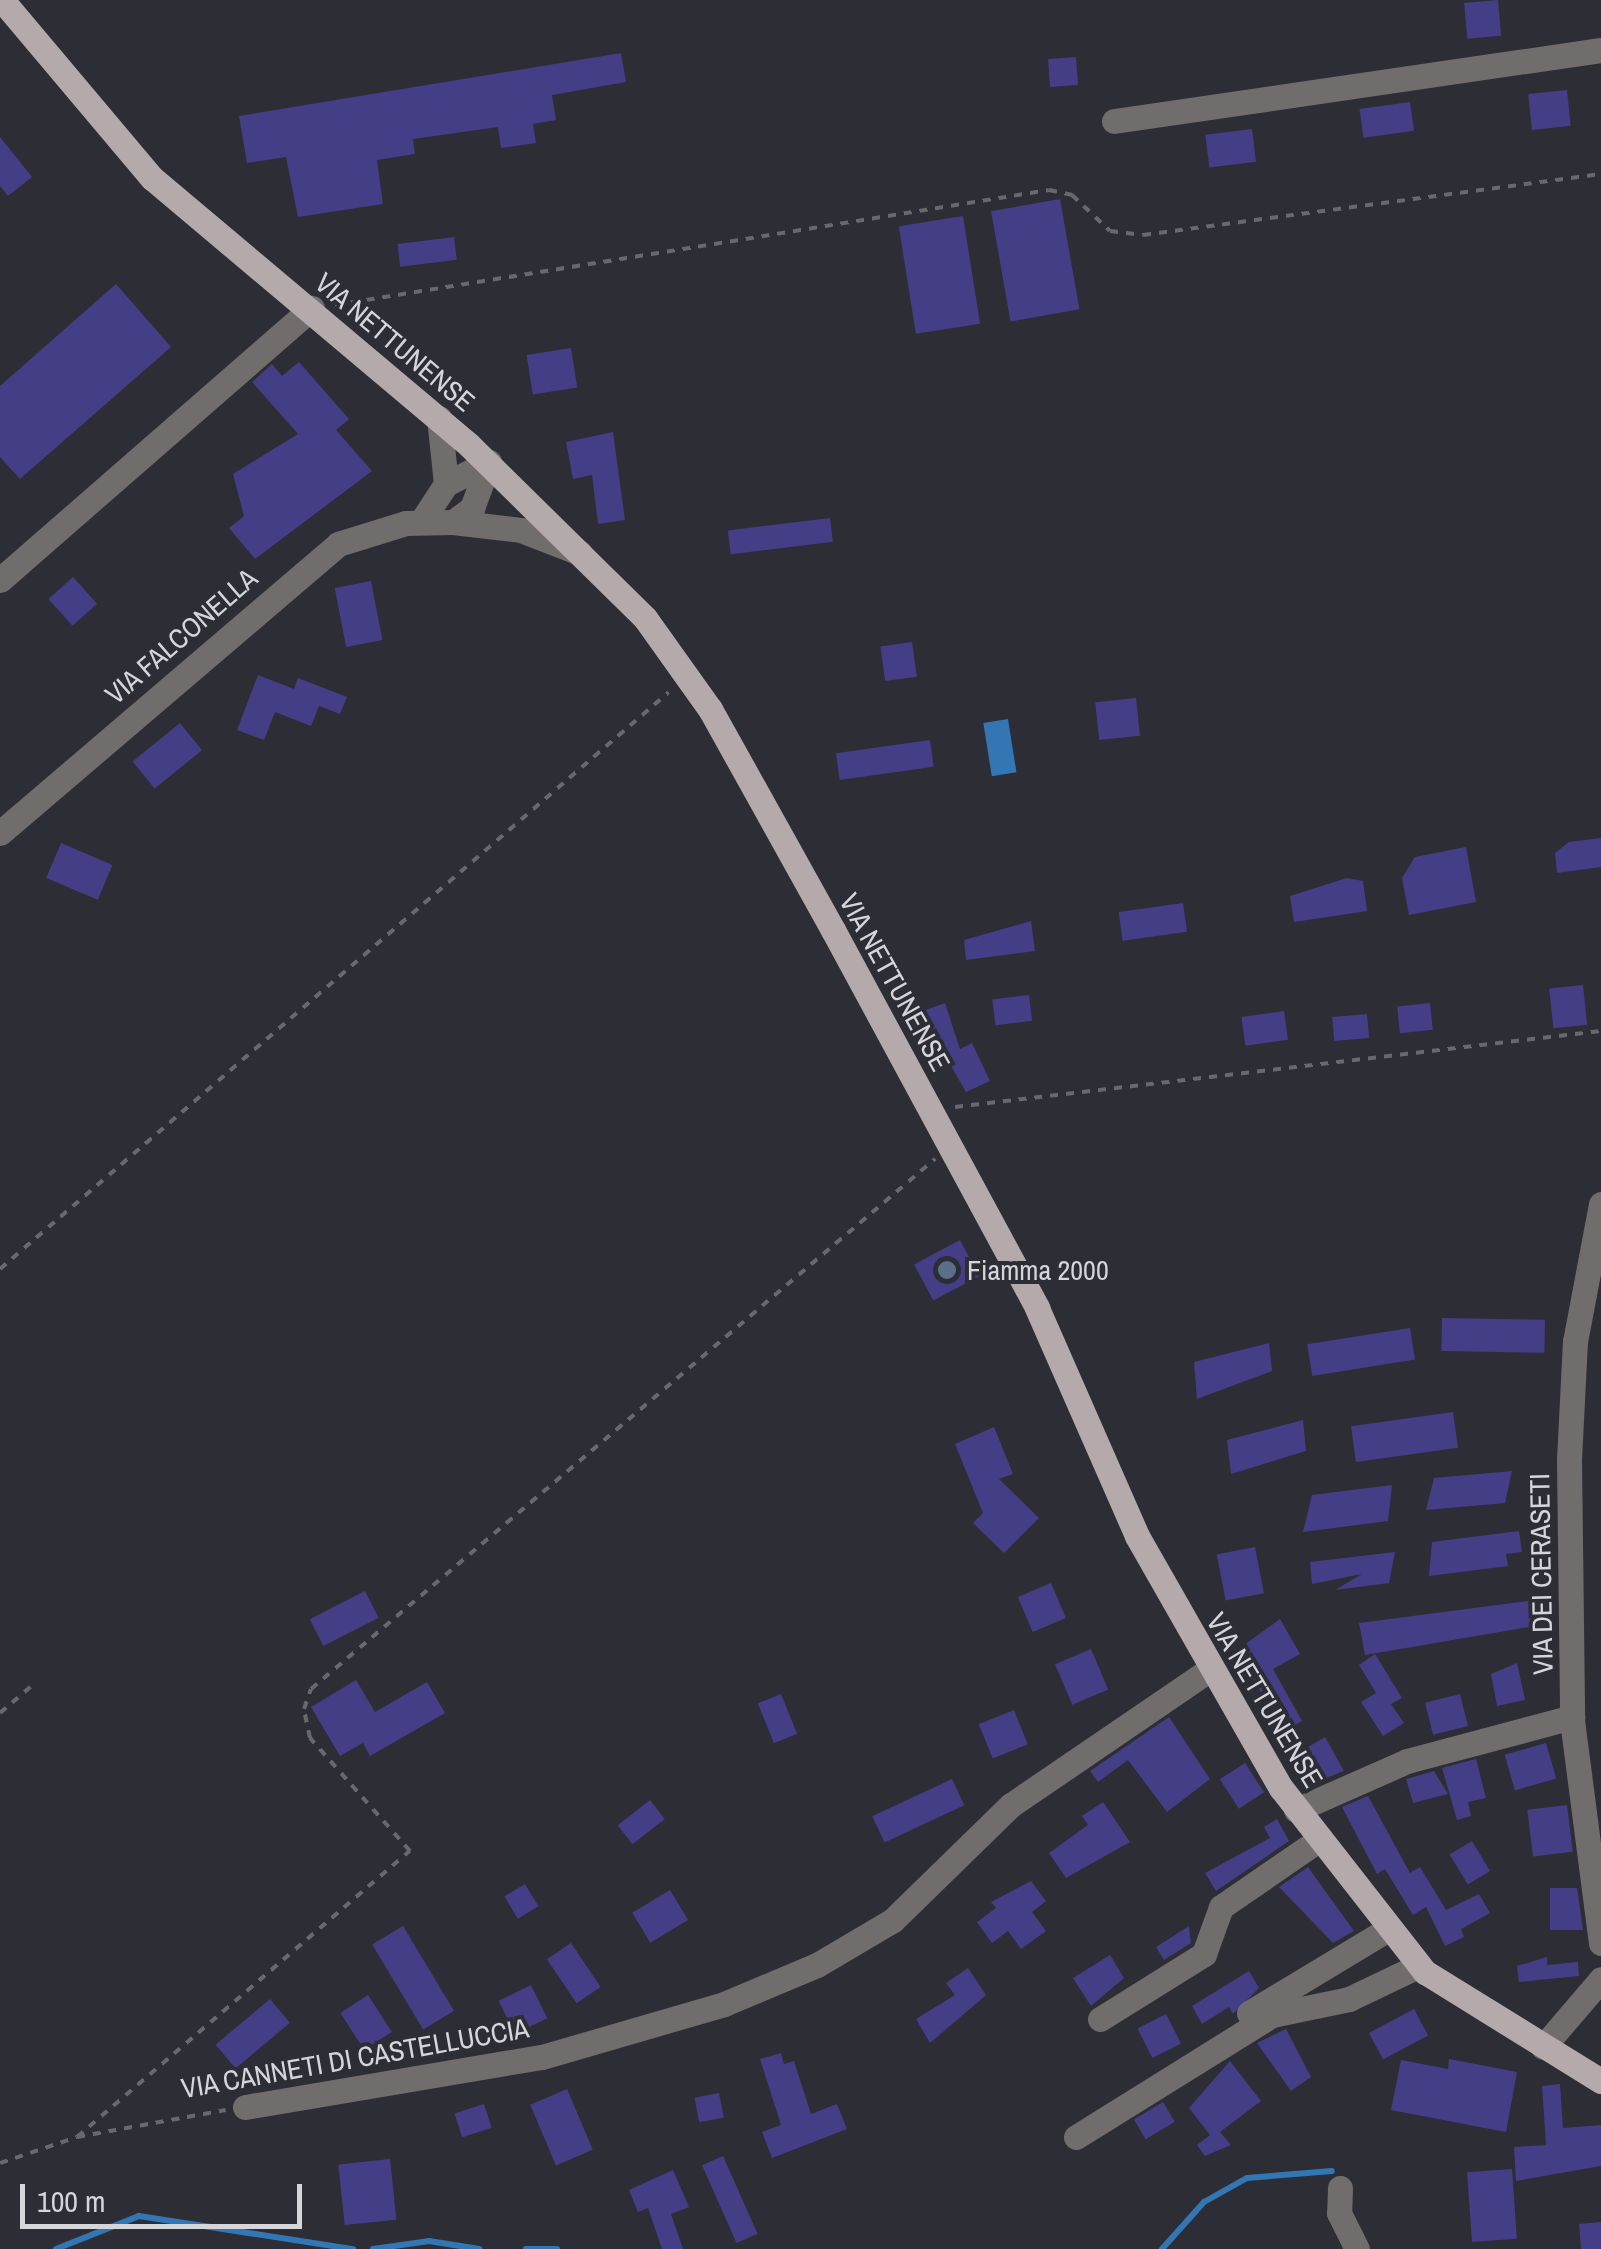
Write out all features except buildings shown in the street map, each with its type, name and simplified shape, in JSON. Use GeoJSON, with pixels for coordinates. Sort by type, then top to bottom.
{"type":"FeatureCollection","features":[{"type":"Feature","properties":{"kind":"main road","name":"VIA NETTUNENSE"},"geometry":{"type":"LineString","coordinates":[[2,0],[152,178],[312,308],[489,462],[589,557],[688,676],[950,1146],[1209,1670],[1296,1810],[1385,1931],[1418,1966],[1601,2080]]}},
{"type":"Feature","properties":{"kind":"street"},"geometry":{"type":"LineString","coordinates":[[1114,121],[1601,50]]}},
{"type":"Feature","properties":{"kind":"street"},"geometry":{"type":"LineString","coordinates":[[0,580],[312,308]]}},
{"type":"Feature","properties":{"kind":"street"},"geometry":{"type":"LineString","coordinates":[[439,418],[446,484]]}},
{"type":"Feature","properties":{"kind":"street"},"geometry":{"type":"LineString","coordinates":[[421,522],[446,484],[489,462]]}},
{"type":"Feature","properties":{"kind":"street"},"geometry":{"type":"LineString","coordinates":[[454,522],[472,508],[489,462]]}},
{"type":"Feature","properties":{"kind":"street","name":"VIA FALCONELLA"},"geometry":{"type":"LineString","coordinates":[[0,833],[310,562],[366,532],[421,522],[454,522],[520,530],[589,557]]}},
{"type":"Feature","properties":{"kind":"street","name":"VIA DEI CERASETI"},"geometry":{"type":"LineString","coordinates":[[1601,1204],[1570,1401],[1572,1716],[1601,1943]]}},
{"type":"Feature","properties":{"kind":"street","name":"VIA CANNETI DI CASTELLUCCIA"},"geometry":{"type":"LineString","coordinates":[[245,2107],[542,2057],[724,2004],[817,1965],[893,1920],[1011,1805],[1209,1670]]}},
{"type":"Feature","properties":{"kind":"street"},"geometry":{"type":"LineString","coordinates":[[1296,1810],[1407,1761],[1572,1716]]}},
{"type":"Feature","properties":{"kind":"street"},"geometry":{"type":"LineString","coordinates":[[1100,2019],[1204,1954],[1221,1907],[1317,1841]]}},
{"type":"Feature","properties":{"kind":"street"},"geometry":{"type":"LineString","coordinates":[[1120,2098],[1385,1931]]}},
{"type":"Feature","properties":{"kind":"street"},"geometry":{"type":"LineString","coordinates":[[1076,2137],[1272,2015],[1349,2000],[1418,1966]]}},
{"type":"Feature","properties":{"kind":"street"},"geometry":{"type":"LineString","coordinates":[[1543,2047],[1601,1980]]}},
{"type":"Feature","properties":{"kind":"street"},"geometry":{"type":"LineString","coordinates":[[1340,2188],[1339,2212],[1357,2249]]}},
{"type":"Feature","properties":{"kind":"path"},"geometry":{"type":"LineString","coordinates":[[312,308],[1049,190],[1072,195],[1110,231],[1144,235],[1601,174]]}},
{"type":"Feature","properties":{"kind":"path"},"geometry":{"type":"LineString","coordinates":[[0,1269],[688,676]]}},
{"type":"Feature","properties":{"kind":"path"},"geometry":{"type":"LineString","coordinates":[[930,1109],[1601,1032]]}},
{"type":"Feature","properties":{"kind":"path"},"geometry":{"type":"LineString","coordinates":[[77,2137],[410,1851],[310,1738],[304,1709],[311,1688],[950,1146]]}},
{"type":"Feature","properties":{"kind":"path"},"geometry":{"type":"LineString","coordinates":[[0,1714],[34,1683]]}},
{"type":"Feature","properties":{"kind":"path","name":"VIA CANNETI DI CASTELLUCCIA"},"geometry":{"type":"LineString","coordinates":[[0,2163],[77,2137],[245,2107]]}},
{"type":"Feature","properties":{"kind":"water"},"geometry":{"type":"Polygon","coordinates":[[[1008,719],[1016,772],[992,776],[983,723],[1008,719]]]}},
{"type":"Feature","properties":{"kind":"waterway"},"geometry":{"type":"LineString","coordinates":[[1162,2249],[1204,2202],[1247,2178],[1332,2171]]}},
{"type":"Feature","properties":{"kind":"waterway"},"geometry":{"type":"LineString","coordinates":[[56,2249],[139,2216],[353,2249]]}},
{"type":"Feature","properties":{"kind":"waterway"},"geometry":{"type":"LineString","coordinates":[[373,2249],[429,2241],[479,2249]]}},
{"type":"Feature","properties":{"kind":"waterway"},"geometry":{"type":"LineString","coordinates":[[526,2249],[557,2249]]}},
{"type":"Feature","properties":{"kind":"place","name":"Fiamma 2000"},"geometry":{"type":"Point","coordinates":[947,1270]}}]}
